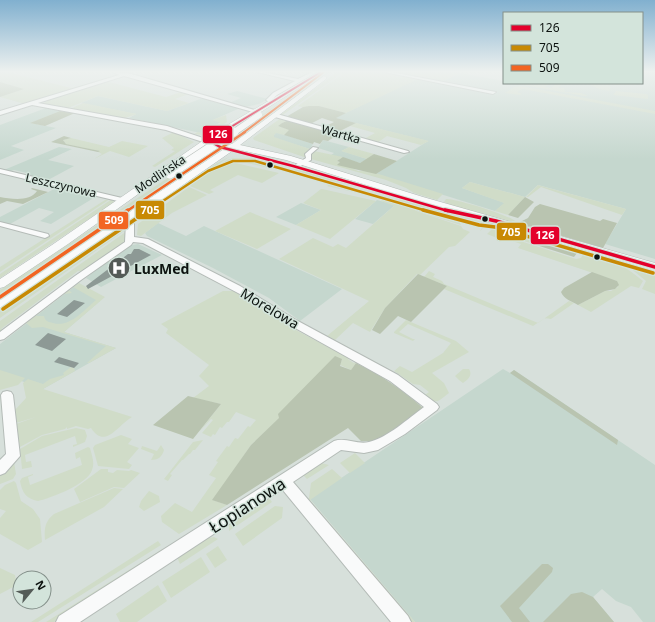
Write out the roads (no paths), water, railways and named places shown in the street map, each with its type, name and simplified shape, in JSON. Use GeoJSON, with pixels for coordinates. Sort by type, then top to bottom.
{"type":"FeatureCollection","features":[{"type":"Feature","properties":{"kind":"main road","name":"Modlińska"},"geometry":{"type":"LineString","coordinates":[[0,304],[77,250],[175,175],[278,101]]}},
{"type":"Feature","properties":{"kind":"main road","name":"Modlińska"},"geometry":{"type":"LineString","coordinates":[[0,284],[217,135],[260,114],[281,101]]}},
{"type":"Feature","properties":{"kind":"main road","name":"Modlińska"},"geometry":{"type":"LineString","coordinates":[[77,250],[141,210],[248,137],[277,116],[293,101]]}},
{"type":"Feature","properties":{"kind":"main road"},"geometry":{"type":"LineString","coordinates":[[215,144],[217,135]]}},
{"type":"Feature","properties":{"kind":"main road"},"geometry":{"type":"LineString","coordinates":[[248,137],[246,140],[248,142],[300,164]]}},
{"type":"Feature","properties":{"kind":"main road"},"geometry":{"type":"LineString","coordinates":[[199,148],[215,144],[288,158]]}},
{"type":"Feature","properties":{"kind":"main road"},"geometry":{"type":"LineString","coordinates":[[232,147],[256,155],[300,164],[655,267]]}},
{"type":"Feature","properties":{"kind":"main road"},"geometry":{"type":"LineString","coordinates":[[205,166],[232,155],[256,155]]}},
{"type":"Feature","properties":{"kind":"main road","name":"Modlińska"},"geometry":{"type":"LineString","coordinates":[[57,246],[175,175]]}},
{"type":"Feature","properties":{"kind":"street"},"geometry":{"type":"LineString","coordinates":[[0,113],[40,101]]}},
{"type":"Feature","properties":{"kind":"street"},"geometry":{"type":"LineString","coordinates":[[217,101],[260,114]]}},
{"type":"Feature","properties":{"kind":"street"},"geometry":{"type":"LineString","coordinates":[[31,104],[167,128],[206,140],[217,135]]}},
{"type":"Feature","properties":{"kind":"street","name":"Wartka"},"geometry":{"type":"LineString","coordinates":[[277,116],[406,152]]}},
{"type":"Feature","properties":{"kind":"street"},"geometry":{"type":"LineString","coordinates":[[300,164],[309,159],[308,154],[315,148]]}},
{"type":"Feature","properties":{"kind":"street","name":"Leszczynowa"},"geometry":{"type":"LineString","coordinates":[[0,171],[122,200]]}},
{"type":"Feature","properties":{"kind":"street"},"geometry":{"type":"LineString","coordinates":[[0,337],[128,243],[130,239],[130,222],[141,210]]}},
{"type":"Feature","properties":{"kind":"street"},"geometry":{"type":"LineString","coordinates":[[0,224],[45,236]]}},
{"type":"Feature","properties":{"kind":"street","name":"Morelowa"},"geometry":{"type":"LineString","coordinates":[[130,239],[145,241],[237,288],[262,302],[292,322],[394,378],[433,407]]}},
{"type":"Feature","properties":{"kind":"street"},"geometry":{"type":"LineString","coordinates":[[0,469],[13,456],[7,396]]}},
{"type":"Feature","properties":{"kind":"street","name":"Łopianowa"},"geometry":{"type":"LineString","coordinates":[[65,622],[340,445],[363,448],[375,447],[433,407]]}},
{"type":"Feature","properties":{"kind":"street"},"geometry":{"type":"LineString","coordinates":[[283,481],[402,622]]}},
{"type":"Feature","properties":{"kind":"place","name":"LuxMed"},"geometry":{"type":"Point","coordinates":[119,268]}}]}
